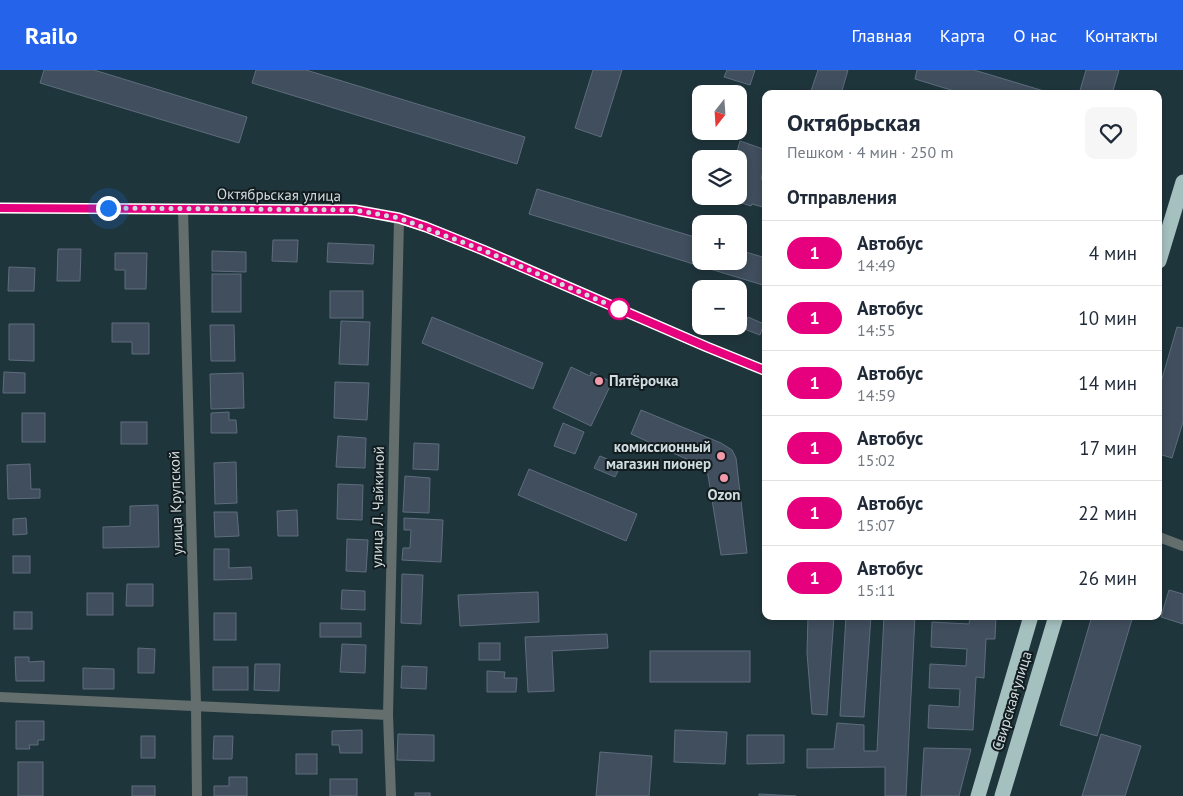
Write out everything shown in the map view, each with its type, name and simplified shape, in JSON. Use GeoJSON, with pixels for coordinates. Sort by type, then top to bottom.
{"type":"FeatureCollection","features":[{"type":"Feature","properties":{"kind":"highway"},"geometry":{"type":"LineString","coordinates":[[1162,251],[1183,182]]}},
{"type":"Feature","properties":{"kind":"highway","name":"Свирская улица"},"geometry":{"type":"LineString","coordinates":[[978,796],[1030,620]]}},
{"type":"Feature","properties":{"kind":"highway","name":"Свирская улица"},"geometry":{"type":"LineString","coordinates":[[1002,796],[1055,620]]}},
{"type":"Feature","properties":{"kind":"main road","name":"Октябрьская улица"},"geometry":{"type":"LineString","coordinates":[[0,208],[355,210],[399,218],[483,250],[762,369]]}},
{"type":"Feature","properties":{"kind":"street","name":"улица Крупской"},"geometry":{"type":"LineString","coordinates":[[183,209],[197,796]]}},
{"type":"Feature","properties":{"kind":"street","name":"улица Л. Чайкиной"},"geometry":{"type":"LineString","coordinates":[[391,796],[388,715],[399,218]]}},
{"type":"Feature","properties":{"kind":"street"},"geometry":{"type":"LineString","coordinates":[[1162,538],[1183,546]]}},
{"type":"Feature","properties":{"kind":"street"},"geometry":{"type":"LineString","coordinates":[[0,697],[388,715]]}},
{"type":"Feature","properties":{"kind":"building"},"geometry":{"type":"Polygon","coordinates":[[[44,70],[94,70],[247,117],[239,143],[40,83],[44,70]]]}},
{"type":"Feature","properties":{"kind":"building"},"geometry":{"type":"Polygon","coordinates":[[[256,70],[306,70],[525,137],[517,164],[252,83],[256,70]]]}},
{"type":"Feature","properties":{"kind":"building"},"geometry":{"type":"Polygon","coordinates":[[[593,70],[622,70],[601,137],[575,128],[593,70]]]}},
{"type":"Feature","properties":{"kind":"building"},"geometry":{"type":"Polygon","coordinates":[[[727,70],[755,70],[750,85],[724,77],[727,70]]]}},
{"type":"Feature","properties":{"kind":"building"},"geometry":{"type":"Polygon","coordinates":[[[818,70],[848,70],[842,90],[811,90],[818,70]]]}},
{"type":"Feature","properties":{"kind":"building"},"geometry":{"type":"Polygon","coordinates":[[[917,70],[974,70],[1041,90],[951,90],[915,79],[917,70]]]}},
{"type":"Feature","properties":{"kind":"building"},"geometry":{"type":"Polygon","coordinates":[[[1086,70],[1119,70],[1113,90],[1080,90],[1086,70]]]}},
{"type":"Feature","properties":{"kind":"building"},"geometry":{"type":"Polygon","coordinates":[[[740,141],[762,149],[762,207],[752,204],[751,206],[747,205],[747,150],[738,150],[740,141]]]}},
{"type":"Feature","properties":{"kind":"building"},"geometry":{"type":"Polygon","coordinates":[[[537,189],[692,236],[692,264],[529,214],[537,189]]]}},
{"type":"Feature","properties":{"kind":"building"},"geometry":{"type":"Polygon","coordinates":[[[273,240],[298,240],[297,262],[272,261],[273,240]]]}},
{"type":"Feature","properties":{"kind":"building"},"geometry":{"type":"Polygon","coordinates":[[[328,243],[374,245],[373,264],[327,262],[328,243]]]}},
{"type":"Feature","properties":{"kind":"building"},"geometry":{"type":"Polygon","coordinates":[[[58,249],[81,249],[80,281],[57,281],[58,249]]]}},
{"type":"Feature","properties":{"kind":"building"},"geometry":{"type":"Polygon","coordinates":[[[212,251],[246,252],[246,272],[212,271],[212,251]]]}},
{"type":"Feature","properties":{"kind":"building"},"geometry":{"type":"Polygon","coordinates":[[[747,252],[762,257],[762,285],[713,270],[747,270],[747,252]]]}},
{"type":"Feature","properties":{"kind":"building"},"geometry":{"type":"Polygon","coordinates":[[[115,253],[147,253],[146,289],[125,289],[125,270],[115,270],[115,253]]]}},
{"type":"Feature","properties":{"kind":"building"},"geometry":{"type":"Polygon","coordinates":[[[9,267],[35,268],[34,291],[8,291],[9,267]]]}},
{"type":"Feature","properties":{"kind":"building"},"geometry":{"type":"Polygon","coordinates":[[[212,274],[241,274],[241,312],[212,312],[212,274]]]}},
{"type":"Feature","properties":{"kind":"building"},"geometry":{"type":"Polygon","coordinates":[[[330,291],[363,291],[363,318],[330,318],[330,291]]]}},
{"type":"Feature","properties":{"kind":"building"},"geometry":{"type":"Polygon","coordinates":[[[432,317],[543,363],[533,389],[422,343],[432,317]]]}},
{"type":"Feature","properties":{"kind":"building"},"geometry":{"type":"Polygon","coordinates":[[[748,317],[762,323],[760,335],[747,330],[748,317]]]}},
{"type":"Feature","properties":{"kind":"building"},"geometry":{"type":"Polygon","coordinates":[[[341,321],[370,322],[368,365],[339,364],[341,321]]]}},
{"type":"Feature","properties":{"kind":"building"},"geometry":{"type":"Polygon","coordinates":[[[112,323],[149,323],[149,354],[132,354],[132,342],[112,342],[112,323]]]}},
{"type":"Feature","properties":{"kind":"building"},"geometry":{"type":"Polygon","coordinates":[[[9,324],[34,324],[34,361],[9,360],[9,324]]]}},
{"type":"Feature","properties":{"kind":"building"},"geometry":{"type":"Polygon","coordinates":[[[210,325],[234,325],[235,361],[211,361],[210,325]]]}},
{"type":"Feature","properties":{"kind":"building"},"geometry":{"type":"Polygon","coordinates":[[[1177,327],[1183,328],[1183,422],[1172,458],[1162,455],[1162,379],[1177,327]]]}},
{"type":"Feature","properties":{"kind":"building"},"geometry":{"type":"Polygon","coordinates":[[[571,367],[590,376],[591,372],[612,382],[591,426],[553,408],[571,367]]]}},
{"type":"Feature","properties":{"kind":"building"},"geometry":{"type":"Polygon","coordinates":[[[4,372],[25,373],[25,393],[3,393],[4,372]]]}},
{"type":"Feature","properties":{"kind":"building"},"geometry":{"type":"Polygon","coordinates":[[[243,373],[244,408],[211,409],[210,374],[243,373]]]}},
{"type":"Feature","properties":{"kind":"building"},"geometry":{"type":"Polygon","coordinates":[[[335,382],[369,383],[367,420],[334,418],[335,382]]]}},
{"type":"Feature","properties":{"kind":"building"},"geometry":{"type":"Polygon","coordinates":[[[641,410],[721,443],[732,450],[736,458],[747,553],[721,555],[708,475],[702,466],[631,434],[641,410]]]}},
{"type":"Feature","properties":{"kind":"building"},"geometry":{"type":"Polygon","coordinates":[[[229,412],[229,420],[236,420],[237,433],[211,433],[211,413],[229,412]]]}},
{"type":"Feature","properties":{"kind":"building"},"geometry":{"type":"Polygon","coordinates":[[[22,413],[45,413],[45,442],[22,442],[22,413]]]}},
{"type":"Feature","properties":{"kind":"building"},"geometry":{"type":"Polygon","coordinates":[[[121,422],[147,422],[147,444],[121,444],[121,422]]]}},
{"type":"Feature","properties":{"kind":"building"},"geometry":{"type":"Polygon","coordinates":[[[563,423],[584,432],[575,454],[554,446],[563,423]]]}},
{"type":"Feature","properties":{"kind":"building"},"geometry":{"type":"Polygon","coordinates":[[[338,436],[366,438],[365,468],[336,467],[338,436]]]}},
{"type":"Feature","properties":{"kind":"building"},"geometry":{"type":"Polygon","coordinates":[[[414,443],[439,444],[438,470],[413,469],[414,443]]]}},
{"type":"Feature","properties":{"kind":"building"},"geometry":{"type":"Polygon","coordinates":[[[600,456],[621,465],[615,477],[594,468],[600,456]]]}},
{"type":"Feature","properties":{"kind":"building"},"geometry":{"type":"Polygon","coordinates":[[[236,462],[237,503],[215,504],[214,463],[236,462]]]}},
{"type":"Feature","properties":{"kind":"building"},"geometry":{"type":"Polygon","coordinates":[[[30,464],[31,489],[40,489],[40,498],[8,499],[7,465],[30,464]]]}},
{"type":"Feature","properties":{"kind":"building"},"geometry":{"type":"Polygon","coordinates":[[[529,469],[637,514],[626,541],[518,495],[529,469]]]}},
{"type":"Feature","properties":{"kind":"building"},"geometry":{"type":"Polygon","coordinates":[[[405,476],[430,478],[429,513],[403,512],[405,476]]]}},
{"type":"Feature","properties":{"kind":"building"},"geometry":{"type":"Polygon","coordinates":[[[338,484],[363,485],[362,520],[337,519],[338,484]]]}},
{"type":"Feature","properties":{"kind":"building"},"geometry":{"type":"Polygon","coordinates":[[[158,505],[159,547],[103,548],[103,527],[130,526],[130,506],[158,505]]]}},
{"type":"Feature","properties":{"kind":"building"},"geometry":{"type":"Polygon","coordinates":[[[297,510],[298,536],[278,536],[277,511],[297,510]]]}},
{"type":"Feature","properties":{"kind":"building"},"geometry":{"type":"Polygon","coordinates":[[[214,512],[237,512],[239,536],[215,537],[214,512]]]}},
{"type":"Feature","properties":{"kind":"building"},"geometry":{"type":"Polygon","coordinates":[[[26,518],[27,534],[13,535],[13,519],[26,518]]]}},
{"type":"Feature","properties":{"kind":"building"},"geometry":{"type":"Polygon","coordinates":[[[404,518],[443,520],[441,562],[402,560],[403,548],[410,548],[411,530],[404,530],[404,518]]]}},
{"type":"Feature","properties":{"kind":"building"},"geometry":{"type":"Polygon","coordinates":[[[347,539],[368,540],[366,572],[346,571],[347,539]]]}},
{"type":"Feature","properties":{"kind":"building"},"geometry":{"type":"Polygon","coordinates":[[[214,549],[229,549],[229,568],[251,567],[252,579],[214,580],[214,549]]]}},
{"type":"Feature","properties":{"kind":"building"},"geometry":{"type":"Polygon","coordinates":[[[13,556],[30,556],[30,573],[13,573],[13,556]]]}},
{"type":"Feature","properties":{"kind":"building"},"geometry":{"type":"Polygon","coordinates":[[[402,574],[423,575],[421,624],[401,623],[402,574]]]}},
{"type":"Feature","properties":{"kind":"building"},"geometry":{"type":"Polygon","coordinates":[[[127,584],[153,584],[153,606],[126,606],[127,584]]]}},
{"type":"Feature","properties":{"kind":"building"},"geometry":{"type":"Polygon","coordinates":[[[342,590],[365,591],[365,610],[341,609],[342,590]]]}},
{"type":"Feature","properties":{"kind":"building"},"geometry":{"type":"Polygon","coordinates":[[[1169,590],[1183,594],[1183,624],[1162,617],[1169,590]]]}},
{"type":"Feature","properties":{"kind":"building"},"geometry":{"type":"Polygon","coordinates":[[[538,592],[539,622],[460,626],[458,595],[538,592]]]}},
{"type":"Feature","properties":{"kind":"building"},"geometry":{"type":"Polygon","coordinates":[[[87,593],[113,593],[113,615],[87,615],[87,593]]]}},
{"type":"Feature","properties":{"kind":"building"},"geometry":{"type":"Polygon","coordinates":[[[14,612],[32,612],[32,629],[14,629],[14,612]]]}},
{"type":"Feature","properties":{"kind":"building"},"geometry":{"type":"Polygon","coordinates":[[[214,613],[236,613],[236,640],[214,640],[214,613]]]}},
{"type":"Feature","properties":{"kind":"building"},"geometry":{"type":"Polygon","coordinates":[[[808,620],[834,620],[827,715],[812,714],[807,653],[808,620]]]}},
{"type":"Feature","properties":{"kind":"building"},"geometry":{"type":"Polygon","coordinates":[[[846,620],[871,620],[864,717],[840,716],[846,620]]]}},
{"type":"Feature","properties":{"kind":"building"},"geometry":{"type":"Polygon","coordinates":[[[884,620],[915,620],[906,796],[885,796],[885,767],[807,768],[807,749],[834,749],[837,723],[864,725],[864,751],[877,751],[884,620]]]}},
{"type":"Feature","properties":{"kind":"building"},"geometry":{"type":"Polygon","coordinates":[[[970,620],[996,620],[995,639],[986,639],[984,678],[976,677],[973,730],[928,728],[929,705],[959,707],[960,689],[929,688],[930,664],[966,666],[967,649],[931,647],[932,622],[969,624],[970,620]]]}},
{"type":"Feature","properties":{"kind":"building"},"geometry":{"type":"Polygon","coordinates":[[[1091,620],[1132,620],[1097,736],[1060,725],[1091,620]]]}},
{"type":"Feature","properties":{"kind":"building"},"geometry":{"type":"Polygon","coordinates":[[[320,623],[361,623],[361,637],[320,637],[320,623]]]}},
{"type":"Feature","properties":{"kind":"building"},"geometry":{"type":"Polygon","coordinates":[[[607,634],[608,648],[552,651],[554,691],[528,692],[525,637],[607,634]]]}},
{"type":"Feature","properties":{"kind":"building"},"geometry":{"type":"Polygon","coordinates":[[[479,643],[500,643],[500,660],[479,660],[479,643]]]}},
{"type":"Feature","properties":{"kind":"building"},"geometry":{"type":"Polygon","coordinates":[[[342,644],[366,645],[365,673],[340,672],[342,644]]]}},
{"type":"Feature","properties":{"kind":"building"},"geometry":{"type":"Polygon","coordinates":[[[138,648],[155,649],[154,673],[138,673],[138,648]]]}},
{"type":"Feature","properties":{"kind":"building"},"geometry":{"type":"Polygon","coordinates":[[[650,651],[750,651],[750,682],[650,682],[650,651]]]}},
{"type":"Feature","properties":{"kind":"building"},"geometry":{"type":"Polygon","coordinates":[[[15,657],[29,657],[29,662],[44,661],[44,681],[16,681],[15,657]]]}},
{"type":"Feature","properties":{"kind":"building"},"geometry":{"type":"Polygon","coordinates":[[[255,664],[280,664],[279,691],[254,690],[255,664]]]}},
{"type":"Feature","properties":{"kind":"building"},"geometry":{"type":"Polygon","coordinates":[[[402,666],[427,667],[426,689],[401,688],[402,666]]]}},
{"type":"Feature","properties":{"kind":"building"},"geometry":{"type":"Polygon","coordinates":[[[213,667],[248,667],[248,690],[213,690],[213,667]]]}},
{"type":"Feature","properties":{"kind":"building"},"geometry":{"type":"Polygon","coordinates":[[[83,668],[114,669],[114,689],[83,689],[83,668]]]}},
{"type":"Feature","properties":{"kind":"building"},"geometry":{"type":"Polygon","coordinates":[[[487,671],[505,672],[504,678],[517,678],[516,692],[487,692],[487,671]]]}},
{"type":"Feature","properties":{"kind":"building"},"geometry":{"type":"Polygon","coordinates":[[[16,721],[44,721],[44,740],[38,740],[38,745],[29,745],[30,749],[16,749],[16,721]]]}},
{"type":"Feature","properties":{"kind":"building"},"geometry":{"type":"Polygon","coordinates":[[[362,730],[362,753],[340,753],[339,745],[332,745],[332,731],[362,730]]]}},
{"type":"Feature","properties":{"kind":"building"},"geometry":{"type":"Polygon","coordinates":[[[675,730],[727,732],[725,764],[674,762],[675,730]]]}},
{"type":"Feature","properties":{"kind":"building"},"geometry":{"type":"Polygon","coordinates":[[[398,734],[434,735],[434,761],[397,760],[398,734]]]}},
{"type":"Feature","properties":{"kind":"building"},"geometry":{"type":"Polygon","coordinates":[[[1101,734],[1141,746],[1125,796],[1082,796],[1101,734]]]}},
{"type":"Feature","properties":{"kind":"building"},"geometry":{"type":"Polygon","coordinates":[[[747,735],[784,735],[784,763],[747,764],[747,735]]]}},
{"type":"Feature","properties":{"kind":"building"},"geometry":{"type":"Polygon","coordinates":[[[141,736],[155,736],[155,758],[141,758],[141,736]]]}},
{"type":"Feature","properties":{"kind":"building"},"geometry":{"type":"Polygon","coordinates":[[[214,736],[233,736],[232,759],[213,759],[214,736]]]}},
{"type":"Feature","properties":{"kind":"building"},"geometry":{"type":"Polygon","coordinates":[[[924,748],[971,749],[959,796],[921,796],[924,748]]]}},
{"type":"Feature","properties":{"kind":"building"},"geometry":{"type":"Polygon","coordinates":[[[600,752],[652,756],[649,796],[596,796],[600,752]]]}},
{"type":"Feature","properties":{"kind":"building"},"geometry":{"type":"Polygon","coordinates":[[[296,754],[317,754],[317,774],[296,774],[296,754]]]}},
{"type":"Feature","properties":{"kind":"building"},"geometry":{"type":"Polygon","coordinates":[[[18,762],[43,762],[43,796],[18,796],[18,762]]]}},
{"type":"Feature","properties":{"kind":"building"},"geometry":{"type":"Polygon","coordinates":[[[229,777],[247,777],[247,796],[214,796],[214,786],[229,786],[229,777]]]}},
{"type":"Feature","properties":{"kind":"building"},"geometry":{"type":"Polygon","coordinates":[[[330,779],[357,779],[357,796],[330,796],[330,779]]]}},
{"type":"Feature","properties":{"kind":"building"},"geometry":{"type":"Polygon","coordinates":[[[132,786],[155,786],[155,796],[132,796],[132,786]]]}},
{"type":"Feature","properties":{"kind":"building"},"geometry":{"type":"Polygon","coordinates":[[[415,793],[430,793],[430,796],[415,796],[415,793]]]}},
{"type":"Feature","properties":{"kind":"building"},"geometry":{"type":"Polygon","coordinates":[[[759,794],[796,796],[759,796],[759,794]]]}},
{"type":"Feature","properties":{"kind":"bus line","name":"1"},"geometry":{"type":"LineString","coordinates":[[0,208],[355,210],[399,218],[483,250],[762,369]]}},
{"type":"Feature","properties":{"kind":"place","name":"Пятёрочка"},"geometry":{"type":"Point","coordinates":[599,381]}},
{"type":"Feature","properties":{"kind":"place","name":"комиссионный магазин пионер"},"geometry":{"type":"Point","coordinates":[721,456]}},
{"type":"Feature","properties":{"kind":"place","name":"Ozon"},"geometry":{"type":"Point","coordinates":[724,478]}},
{"type":"Feature","properties":{"kind":"route"},"geometry":{"type":"LineString","coordinates":[[108,208],[355,210],[399,218],[483,250],[619,309]]}}]}
